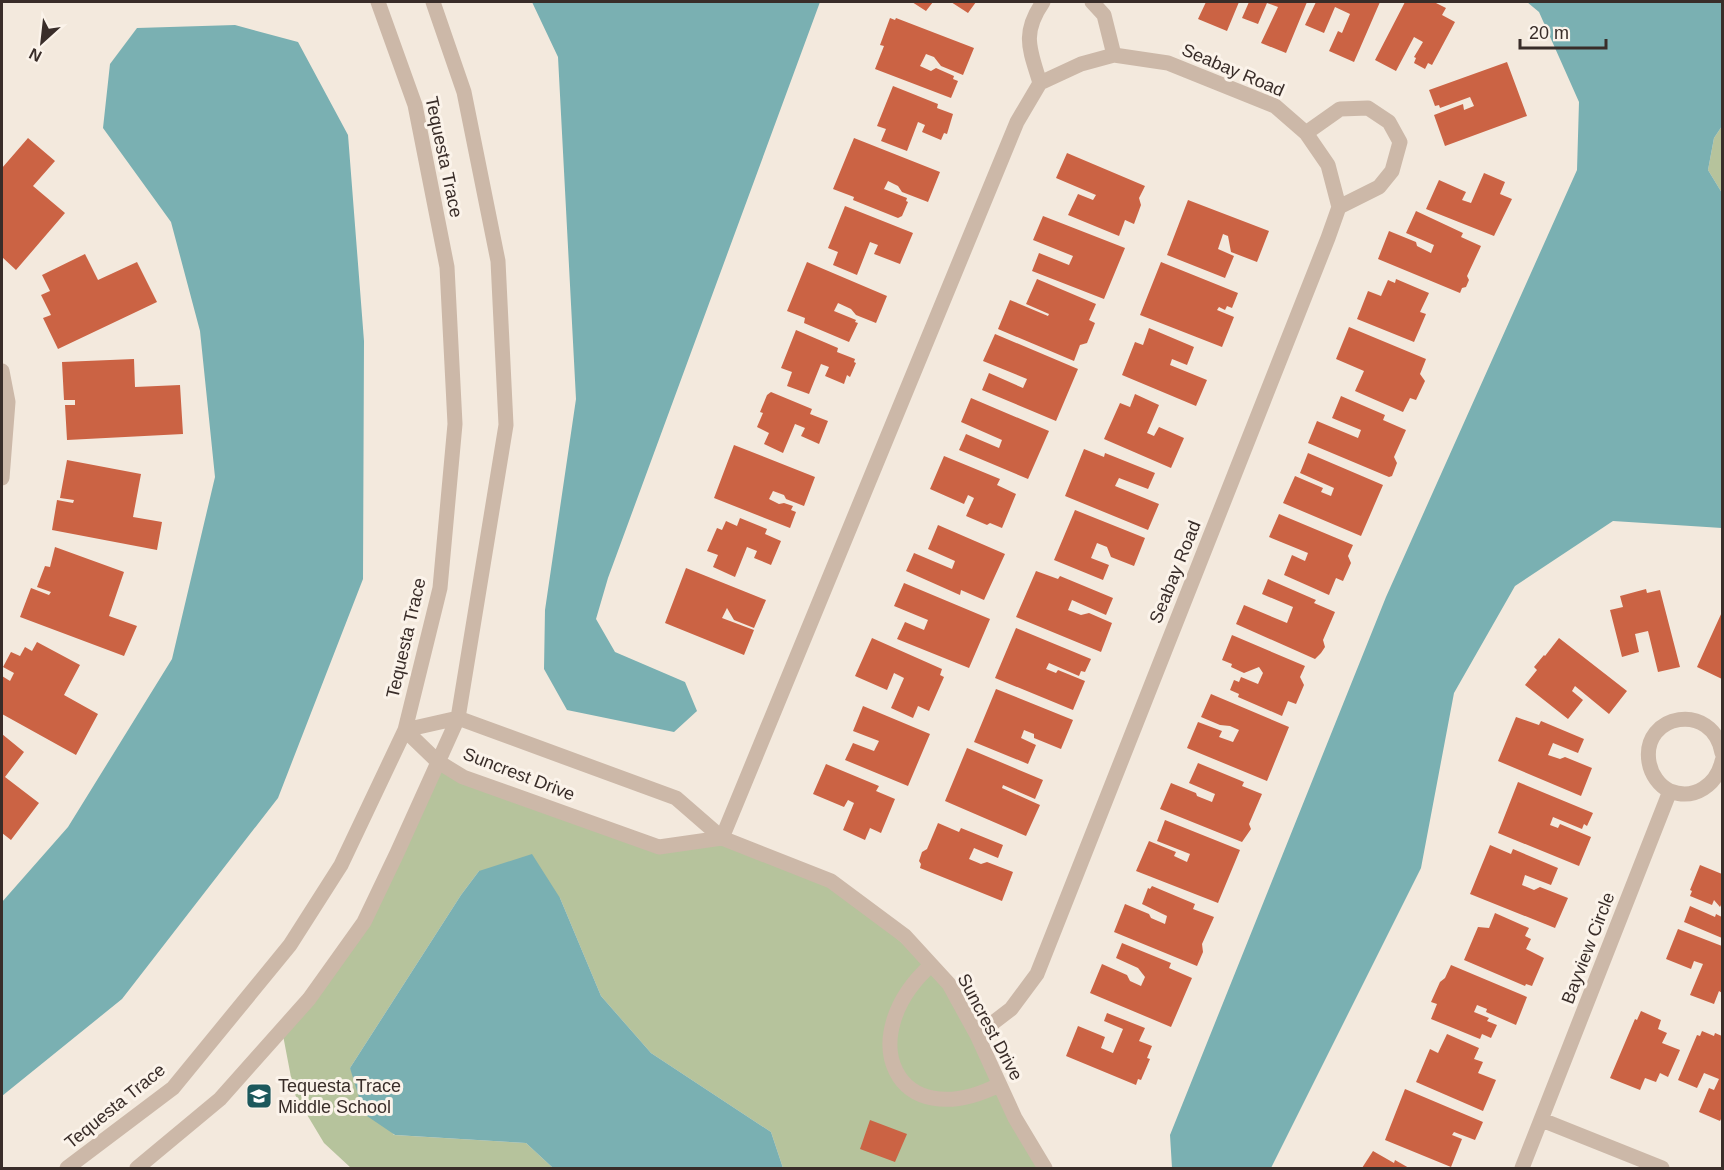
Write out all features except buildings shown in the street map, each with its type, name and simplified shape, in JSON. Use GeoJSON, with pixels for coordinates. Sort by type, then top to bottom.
{"type":"FeatureCollection","features":[{"type":"Feature","properties":{"kind":"street","name":"Tequesta Trace"},"geometry":{"type":"LineString","coordinates":[[67,1168],[173,1088],[290,945],[341,865],[405,730],[440,588],[455,424],[447,267],[415,105],[378,2]]}},
{"type":"Feature","properties":{"kind":"street","name":"Tequesta Trace"},"geometry":{"type":"LineString","coordinates":[[138,1168],[220,1099],[309,999],[363,922],[458,718],[506,425],[498,261],[464,92],[432,2]]}},
{"type":"Feature","properties":{"kind":"street"},"geometry":{"type":"LineString","coordinates":[[722,838],[1017,122],[1040,84],[1028,43],[1034,19],[1043,2]]}},
{"type":"Feature","properties":{"kind":"street"},"geometry":{"type":"LineString","coordinates":[[1092,2],[1104,15],[1114,55]]}},
{"type":"Feature","properties":{"kind":"street","name":"Seabay Road"},"geometry":{"type":"LineString","coordinates":[[977,1035],[1011,1009],[1037,974],[1339,207],[1328,165],[1306,133],[1275,106],[1168,63],[1114,55],[1081,64],[1040,84]]}},
{"type":"Feature","properties":{"kind":"street"},"geometry":{"type":"LineString","coordinates":[[1306,133],[1340,110],[1368,108],[1389,122],[1400,142],[1392,171],[1379,188],[1339,207]]}},
{"type":"Feature","properties":{"kind":"street"},"geometry":{"type":"LineString","coordinates":[[2,371],[8,402],[2,478]]}},
{"type":"Feature","properties":{"kind":"street","name":"Suncrest Drive"},"geometry":{"type":"LineString","coordinates":[[405,730],[458,718],[676,798],[722,838],[831,881],[905,936],[949,984],[977,1035],[1020,1126],[1045,1168]]}},
{"type":"Feature","properties":{"kind":"street"},"geometry":{"type":"LineString","coordinates":[[1722,753],[1721,742],[1713,730],[1700,722],[1686,718],[1672,721],[1659,729],[1651,741],[1648,755],[1650,770],[1658,782],[1670,790],[1684,794],[1699,791],[1712,783],[1720,771],[1722,760]]}},
{"type":"Feature","properties":{"kind":"street","name":"Suncrest Drive"},"geometry":{"type":"LineString","coordinates":[[405,730],[437,762],[463,777],[659,847],[722,838]]}},
{"type":"Feature","properties":{"kind":"street","name":"Bayview Circle"},"geometry":{"type":"LineString","coordinates":[[1522,1168],[1670,790]]}},
{"type":"Feature","properties":{"kind":"street"},"geometry":{"type":"LineString","coordinates":[[931,965],[906,993],[891,1025],[889,1052],[891,1063],[897,1074],[915,1091],[936,1099],[968,1097],[999,1085]]}},
{"type":"Feature","properties":{"kind":"street"},"geometry":{"type":"LineString","coordinates":[[1542,1120],[1662,1168]]}},
{"type":"Feature","properties":{"kind":"green space"},"geometry":{"type":"Polygon","coordinates":[[[1722,126],[1722,193],[1708,170],[1714,138],[1722,126]]]}},
{"type":"Feature","properties":{"kind":"green space"},"geometry":{"type":"Polygon","coordinates":[[[437,761],[659,847],[722,838],[831,881],[949,984],[1045,1168],[783,1168],[771,1132],[651,1053],[601,996],[560,898],[479,871],[461,895],[350,1068],[394,1135],[526,1143],[553,1168],[351,1168],[324,1143],[294,1093],[282,1030],[364,922],[437,761]]]}},
{"type":"Feature","properties":{"kind":"water"},"geometry":{"type":"Polygon","coordinates":[[[532,2],[820,2],[608,578],[596,619],[615,652],[685,682],[697,711],[674,732],[567,710],[544,669],[545,610],[576,399],[558,57],[532,2]]]}},
{"type":"Feature","properties":{"kind":"water"},"geometry":{"type":"Polygon","coordinates":[[[1527,2],[1722,2],[1722,126],[1714,138],[1708,170],[1722,193],[1722,528],[1613,521],[1515,586],[1454,693],[1421,868],[1271,1168],[1172,1168],[1170,1135],[1386,597],[1577,170],[1579,102],[1539,12],[1527,2]]]}},
{"type":"Feature","properties":{"kind":"water"},"geometry":{"type":"Polygon","coordinates":[[[235,25],[298,42],[348,135],[364,341],[363,579],[278,798],[122,999],[2,1096],[2,902],[68,827],[172,659],[215,477],[200,331],[171,222],[103,128],[110,64],[137,28],[235,25]]]}},
{"type":"Feature","properties":{"kind":"water"},"geometry":{"type":"Polygon","coordinates":[[[532,854],[560,898],[601,996],[651,1053],[771,1132],[783,1168],[553,1168],[526,1143],[395,1135],[364,1114],[350,1068],[461,895],[479,871],[532,854]]]}},
{"type":"Feature","properties":{"kind":"place","name":"Tequesta Trace Middle School"},"geometry":{"type":"Point","coordinates":[259,1096]}}]}
